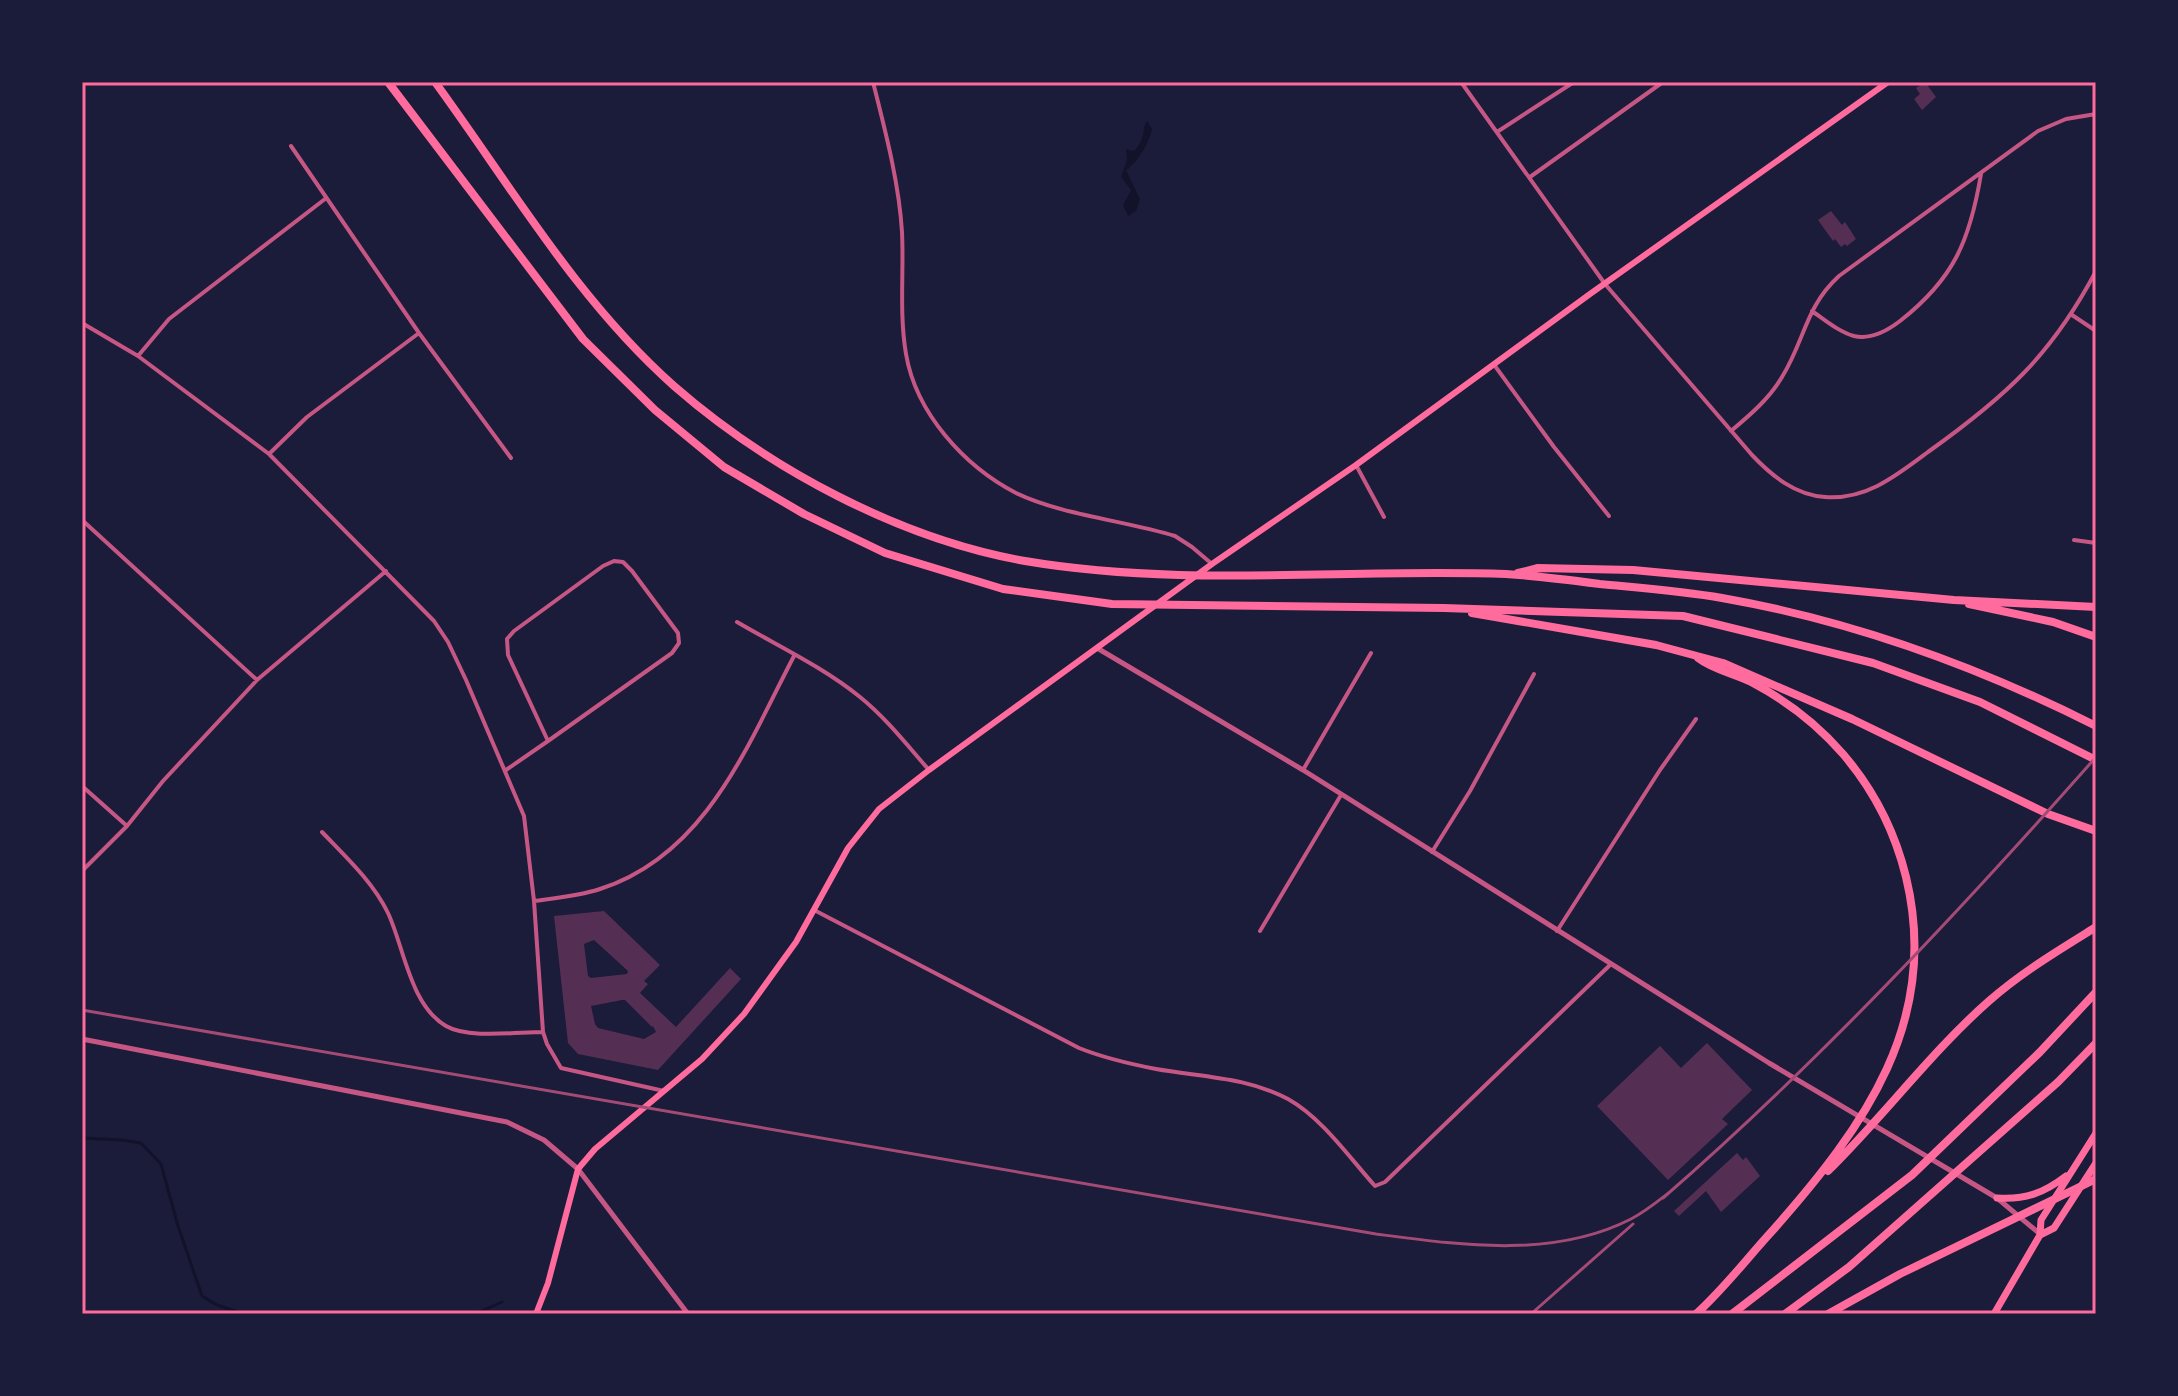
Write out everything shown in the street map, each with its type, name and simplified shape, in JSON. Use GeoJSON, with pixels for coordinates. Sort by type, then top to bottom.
{"type":"FeatureCollection","features":[{"type":"Feature","properties":{"kind":"highway"},"geometry":{"type":"LineString","coordinates":[[388,82],[583,339],[655,410],[724,467],[804,514],[885,553],[1003,589],[1112,604],[1444,608],[1683,616],[1873,663],[1980,702],[2096,760]]}},
{"type":"Feature","properties":{"kind":"highway"},"geometry":{"type":"LineString","coordinates":[[435,82],[574,279],[675,386],[744,439],[819,486],[900,524],[960,544],[1024,560],[1149,574],[1509,574],[1704,595],[1821,619],[1939,656],[2096,726]]}},
{"type":"Feature","properties":{"kind":"highway"},"geometry":{"type":"LineString","coordinates":[[1509,574],[1538,568],[1633,570],[1954,600],[2096,607]]}},
{"type":"Feature","properties":{"kind":"highway"},"geometry":{"type":"LineString","coordinates":[[1954,600],[2053,622],[2096,637]]}},
{"type":"Feature","properties":{"kind":"highway"},"geometry":{"type":"LineString","coordinates":[[1444,608],[1656,645],[1698,658],[1752,682],[1788,704],[1843,755],[1868,788],[1891,832],[1902,863],[1911,903],[1915,950],[1906,1020],[1878,1090],[1850,1144]]}},
{"type":"Feature","properties":{"kind":"highway"},"geometry":{"type":"LineString","coordinates":[[1698,658],[1710,658],[1766,680],[2004,793],[2096,831]]}},
{"type":"Feature","properties":{"kind":"highway"},"geometry":{"type":"LineString","coordinates":[[1696,1314],[1850,1144],[1989,1001],[2033,965],[2096,927]]}},
{"type":"Feature","properties":{"kind":"highway"},"geometry":{"type":"LineString","coordinates":[[1732,1314],[1912,1175],[1960,1132],[2096,992]]}},
{"type":"Feature","properties":{"kind":"highway"},"geometry":{"type":"LineString","coordinates":[[1785,1314],[1849,1267],[2058,1082],[2096,1043]]}},
{"type":"Feature","properties":{"kind":"highway"},"geometry":{"type":"LineString","coordinates":[[1828,1314],[1885,1282],[2096,1179]]}},
{"type":"Feature","properties":{"kind":"main road"},"geometry":{"type":"LineString","coordinates":[[536,1314],[548,1283],[578,1169],[595,1149],[702,1059],[744,1014],[796,942],[863,826],[890,799],[1212,564],[1495,366],[1888,82]]}},
{"type":"Feature","properties":{"kind":"main road"},"geometry":{"type":"LineString","coordinates":[[1994,1314],[2040,1235],[2041,1220],[2096,1133]]}},
{"type":"Feature","properties":{"kind":"main road"},"geometry":{"type":"LineString","coordinates":[[2040,1235],[2054,1228],[2096,1163]]}},
{"type":"Feature","properties":{"kind":"main road"},"geometry":{"type":"LineString","coordinates":[[1997,1198],[2024,1198],[2039,1193],[2071,1172]]}},
{"type":"Feature","properties":{"kind":"street"},"geometry":{"type":"LineString","coordinates":[[873,82],[902,229],[906,353],[919,394],[932,418],[972,463],[1018,494],[1175,536],[1212,564]]}},
{"type":"Feature","properties":{"kind":"street"},"geometry":{"type":"LineString","coordinates":[[1461,82],[1605,284],[1731,431],[1768,470],[1797,490],[1826,497],[1857,494],[1900,474],[2007,392],[2044,352],[2072,315],[2096,271]]}},
{"type":"Feature","properties":{"kind":"street"},"geometry":{"type":"LineString","coordinates":[[1497,132],[1574,82]]}},
{"type":"Feature","properties":{"kind":"street"},"geometry":{"type":"LineString","coordinates":[[1530,177],[1663,82]]}},
{"type":"Feature","properties":{"kind":"street"},"geometry":{"type":"LineString","coordinates":[[1731,431],[1779,383],[1811,310],[1828,285],[1854,263],[2045,128],[2066,119],[2096,114]]}},
{"type":"Feature","properties":{"kind":"street"},"geometry":{"type":"LineString","coordinates":[[291,146],[419,333],[511,458]]}},
{"type":"Feature","properties":{"kind":"street"},"geometry":{"type":"LineString","coordinates":[[1811,310],[1839,329],[1858,337],[1877,335],[1904,318],[1935,290],[1956,260],[1978,195],[1981,174]]}},
{"type":"Feature","properties":{"kind":"street"},"geometry":{"type":"LineString","coordinates":[[138,356],[169,319],[325,199]]}},
{"type":"Feature","properties":{"kind":"street"},"geometry":{"type":"LineString","coordinates":[[2072,315],[2096,331]]}},
{"type":"Feature","properties":{"kind":"street"},"geometry":{"type":"LineString","coordinates":[[82,323],[138,356],[269,454],[441,630],[506,770],[526,824],[543,1032],[547,1044],[561,1068],[665,1091]]}},
{"type":"Feature","properties":{"kind":"street"},"geometry":{"type":"LineString","coordinates":[[269,454],[307,417],[419,333]]}},
{"type":"Feature","properties":{"kind":"street"},"geometry":{"type":"LineString","coordinates":[[1495,366],[1609,516]]}},
{"type":"Feature","properties":{"kind":"street"},"geometry":{"type":"LineString","coordinates":[[1356,465],[1384,517]]}},
{"type":"Feature","properties":{"kind":"street"},"geometry":{"type":"LineString","coordinates":[[82,520],[257,680]]}},
{"type":"Feature","properties":{"kind":"street"},"geometry":{"type":"LineString","coordinates":[[2074,540],[2096,543]]}},
{"type":"Feature","properties":{"kind":"street"},"geometry":{"type":"LineString","coordinates":[[506,770],[548,741],[672,653],[679,643],[678,633],[630,568],[621,562],[612,561],[603,566],[507,639],[508,655],[548,741]]}},
{"type":"Feature","properties":{"kind":"street"},"geometry":{"type":"LineString","coordinates":[[82,871],[127,826],[163,781],[257,680],[386,571]]}},
{"type":"Feature","properties":{"kind":"street"},"geometry":{"type":"LineString","coordinates":[[737,622],[860,696],[929,770]]}},
{"type":"Feature","properties":{"kind":"street"},"geometry":{"type":"LineString","coordinates":[[1097,648],[1303,770],[1769,1063],[1997,1198],[2040,1235]]}},
{"type":"Feature","properties":{"kind":"street"},"geometry":{"type":"LineString","coordinates":[[1303,770],[1371,653]]}},
{"type":"Feature","properties":{"kind":"street"},"geometry":{"type":"LineString","coordinates":[[534,901],[600,889],[639,872],[673,849],[713,804],[794,656]]}},
{"type":"Feature","properties":{"kind":"street"},"geometry":{"type":"LineString","coordinates":[[1432,852],[1483,769],[1534,674]]}},
{"type":"Feature","properties":{"kind":"street"},"geometry":{"type":"LineString","coordinates":[[1557,931],[1696,719]]}},
{"type":"Feature","properties":{"kind":"street"},"geometry":{"type":"LineString","coordinates":[[82,786],[127,826]]}},
{"type":"Feature","properties":{"kind":"street"},"geometry":{"type":"LineString","coordinates":[[1260,931],[1341,795]]}},
{"type":"Feature","properties":{"kind":"street"},"geometry":{"type":"LineString","coordinates":[[322,832],[359,871],[388,912],[425,1007],[446,1026],[471,1033],[543,1032]]}},
{"type":"Feature","properties":{"kind":"street"},"geometry":{"type":"LineString","coordinates":[[814,910],[1079,1048],[1113,1060],[1253,1084],[1289,1100],[1322,1128],[1375,1186],[1385,1182],[1610,965]]}},
{"type":"Feature","properties":{"kind":"street"},"geometry":{"type":"LineString","coordinates":[[82,1039],[507,1122],[544,1140],[578,1169],[688,1314]]}},
{"type":"Feature","properties":{"kind":"shaded area"},"geometry":{"type":"Polygon","coordinates":[[[1147,121],[1152,129],[1148,140],[1139,157],[1126,170],[1140,199],[1136,211],[1128,216],[1123,205],[1131,190],[1121,177],[1127,160],[1126,149],[1134,151],[1138,146],[1147,121]]]}},
{"type":"Feature","properties":{"kind":"building"},"geometry":{"type":"Polygon","coordinates":[[[1925,82],[1936,97],[1922,110],[1914,99],[1920,94],[1916,88],[1925,82]]]}},
{"type":"Feature","properties":{"kind":"building"},"geometry":{"type":"Polygon","coordinates":[[[1831,211],[1842,225],[1845,222],[1856,239],[1847,246],[1841,247],[1835,239],[1833,241],[1818,220],[1831,211]]]}},
{"type":"Feature","properties":{"kind":"building"},"geometry":{"type":"Polygon","coordinates":[[[604,911],[660,965],[644,981],[648,984],[640,993],[676,1027],[730,968],[741,979],[658,1070],[578,1054],[568,1043],[554,916],[604,911]],[[594,940],[584,944],[588,976],[627,974],[628,971],[594,940]],[[625,1000],[591,1006],[598,1028],[644,1039],[656,1032],[625,1000]]]}},
{"type":"Feature","properties":{"kind":"building"},"geometry":{"type":"Polygon","coordinates":[[[1707,1043],[1752,1090],[1722,1119],[1728,1124],[1668,1180],[1597,1106],[1660,1046],[1681,1068],[1707,1043]]]}},
{"type":"Feature","properties":{"kind":"building"},"geometry":{"type":"Polygon","coordinates":[[[1737,1153],[1743,1160],[1746,1157],[1760,1176],[1721,1212],[1706,1191],[1679,1216],[1674,1211],[1737,1153]]]}},
{"type":"Feature","properties":{"kind":"waterway"},"geometry":{"type":"LineString","coordinates":[[82,1138],[141,1143],[161,1164],[202,1296],[244,1314]]}},
{"type":"Feature","properties":{"kind":"waterway"},"geometry":{"type":"LineString","coordinates":[[475,1314],[502,1302]]}},
{"type":"Feature","properties":{"kind":"railway"},"geometry":{"type":"LineString","coordinates":[[1663,1198],[1777,1094],[1887,985],[2096,757]]}},
{"type":"Feature","properties":{"kind":"railway"},"geometry":{"type":"LineString","coordinates":[[82,1010],[1376,1234],[1440,1242],[1506,1246],[1570,1240],[1601,1232],[1631,1219],[1671,1191]]}},
{"type":"Feature","properties":{"kind":"railway"},"geometry":{"type":"LineString","coordinates":[[1531,1314],[1633,1224]]}}]}
